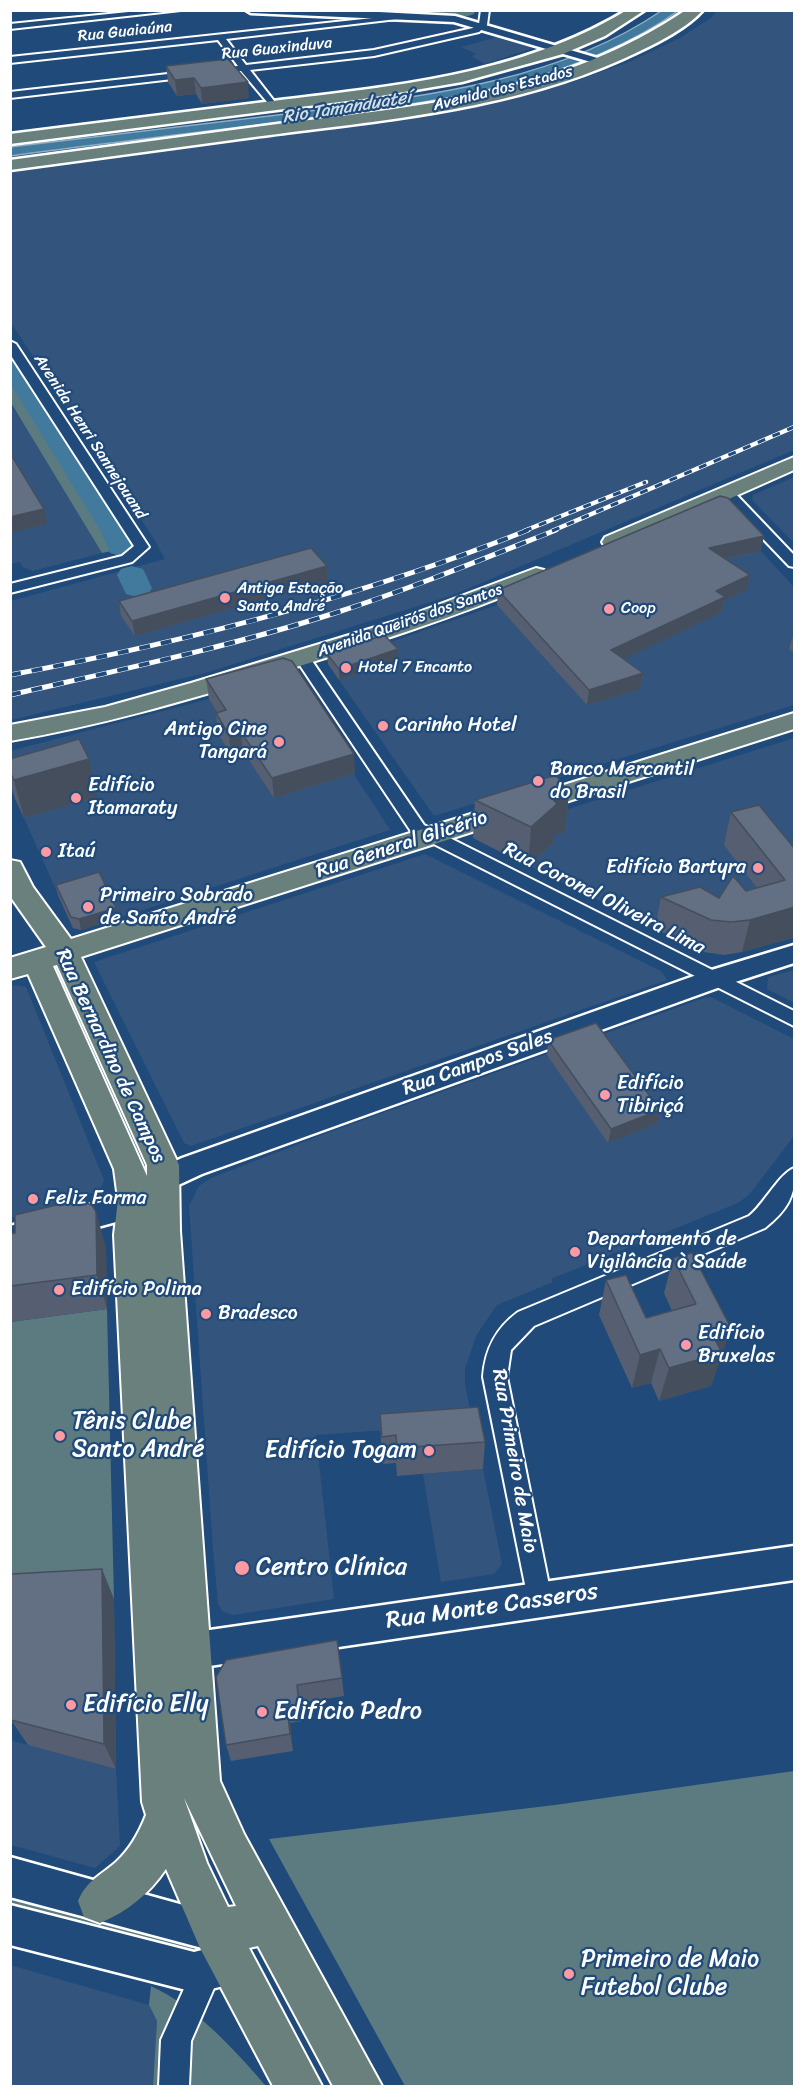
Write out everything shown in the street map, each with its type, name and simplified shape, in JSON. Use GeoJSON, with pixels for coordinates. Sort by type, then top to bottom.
{"type":"FeatureCollection","features":[{"type":"Feature","properties":{"kind":"highway","name":"Avenida dos Estados"},"geometry":{"type":"LineString","coordinates":[[10,139],[372,94],[442,81],[569,50],[638,10]]}},
{"type":"Feature","properties":{"kind":"highway","name":"Avenida dos Estados"},"geometry":{"type":"LineString","coordinates":[[10,165],[429,108],[535,84],[656,39],[696,10]]}},
{"type":"Feature","properties":{"kind":"main road"},"geometry":{"type":"LineString","coordinates":[[591,551],[795,463]]}},
{"type":"Feature","properties":{"kind":"main road","name":"Avenida Queirós dos Santos"},"geometry":{"type":"LineString","coordinates":[[10,733],[79,720],[303,658],[477,599],[552,568]]}},
{"type":"Feature","properties":{"kind":"main road","name":"Rua General Glicério"},"geometry":{"type":"LineString","coordinates":[[38,961],[795,721]]}},
{"type":"Feature","properties":{"kind":"main road","name":"Rua Bernardino de Campos"},"geometry":{"type":"LineString","coordinates":[[10,869],[21,891],[38,961],[130,1169],[149,1189],[162,1222],[199,1783],[229,1849],[358,2086]]}},
{"type":"Feature","properties":{"kind":"main road","name":"Rua Bernardino de Campos"},"geometry":{"type":"LineString","coordinates":[[149,1189],[131,1235],[161,1786],[167,1817],[217,1954],[298,2086]]}},
{"type":"Feature","properties":{"kind":"main road"},"geometry":{"type":"LineString","coordinates":[[100,1901],[141,1869],[160,1838],[167,1817]]}},
{"type":"Feature","properties":{"kind":"main road"},"geometry":{"type":"LineString","coordinates":[[217,1954],[269,1922]]}},
{"type":"Feature","properties":{"kind":"street"},"geometry":{"type":"LineString","coordinates":[[132,16],[151,10]]}},
{"type":"Feature","properties":{"kind":"street"},"geometry":{"type":"LineString","coordinates":[[10,27],[177,10]]}},
{"type":"Feature","properties":{"kind":"street"},"geometry":{"type":"LineString","coordinates":[[251,10],[455,19],[484,17],[600,60]]}},
{"type":"Feature","properties":{"kind":"street","name":"Rua Guaxinduva"},"geometry":{"type":"LineString","coordinates":[[10,94],[399,49],[466,34],[484,17],[497,12]]}},
{"type":"Feature","properties":{"kind":"street"},"geometry":{"type":"LineString","coordinates":[[314,27],[324,21],[322,13]]}},
{"type":"Feature","properties":{"kind":"street","name":"Rua Guaiaúna"},"geometry":{"type":"LineString","coordinates":[[10,60],[410,17]]}},
{"type":"Feature","properties":{"kind":"street"},"geometry":{"type":"LineString","coordinates":[[27,33],[35,25]]}},
{"type":"Feature","properties":{"kind":"street"},"geometry":{"type":"LineString","coordinates":[[220,37],[273,106]]}},
{"type":"Feature","properties":{"kind":"street","name":"Avenida Henri Sannejouand"},"geometry":{"type":"LineString","coordinates":[[10,344],[142,548],[127,559],[10,589]]}},
{"type":"Feature","properties":{"kind":"street"},"geometry":{"type":"LineString","coordinates":[[727,493],[795,563]]}},
{"type":"Feature","properties":{"kind":"street","name":"Rua Coronel Oliveira Lima"},"geometry":{"type":"LineString","coordinates":[[303,658],[417,830],[795,1019]]}},
{"type":"Feature","properties":{"kind":"street","name":"Rua Campos Sales"},"geometry":{"type":"LineString","coordinates":[[10,1239],[117,1210],[184,1169],[714,979],[795,954]]}},
{"type":"Feature","properties":{"kind":"street","name":"Rua Primeiro de Maio"},"geometry":{"type":"LineString","coordinates":[[539,1600],[495,1377],[499,1345],[506,1335],[526,1320],[757,1222],[769,1212],[795,1177]]}},
{"type":"Feature","properties":{"kind":"street","name":"Rua Monte Casseros"},"geometry":{"type":"LineString","coordinates":[[189,1651],[795,1563]]}},
{"type":"Feature","properties":{"kind":"street"},"geometry":{"type":"LineString","coordinates":[[10,1877],[100,1901],[217,1954]]}},
{"type":"Feature","properties":{"kind":"street"},"geometry":{"type":"LineString","coordinates":[[10,1925],[194,1972],[217,1954]]}},
{"type":"Feature","properties":{"kind":"street"},"geometry":{"type":"LineString","coordinates":[[174,2086],[176,2040],[217,1954]]}},
{"type":"Feature","properties":{"kind":"shaded area"},"geometry":{"type":"Polygon","coordinates":[[[717,11],[794,11],[794,450],[453,595],[205,673],[11,720],[11,601],[165,559],[11,323],[10,172],[418,117],[492,104],[573,82],[629,62],[680,38],[712,17],[717,11]]]}},
{"type":"Feature","properties":{"kind":"shaded area"},"geometry":{"type":"Polygon","coordinates":[[[505,35],[536,47],[485,64],[471,56],[477,54],[461,47],[505,35]]]}},
{"type":"Feature","properties":{"kind":"shaded area"},"geometry":{"type":"Polygon","coordinates":[[[10,403],[102,553],[33,571],[23,567],[20,562],[11,564],[10,403]]]}},
{"type":"Feature","properties":{"kind":"shaded area"},"geometry":{"type":"Polygon","coordinates":[[[794,477],[794,543],[752,500],[753,495],[794,477]]]}},
{"type":"Feature","properties":{"kind":"shaded area"},"geometry":{"type":"Polygon","coordinates":[[[726,513],[794,587],[794,705],[434,816],[330,667],[333,662],[523,596],[726,513]]]}},
{"type":"Feature","properties":{"kind":"shaded area"},"geometry":{"type":"Polygon","coordinates":[[[294,681],[390,830],[81,930],[73,928],[11,789],[10,751],[209,699],[294,681]]]}},
{"type":"Feature","properties":{"kind":"shaded area"},"geometry":{"type":"Polygon","coordinates":[[[794,738],[794,938],[732,954],[701,951],[477,840],[517,825],[794,738]]]}},
{"type":"Feature","properties":{"kind":"shaded area"},"geometry":{"type":"Polygon","coordinates":[[[425,854],[661,971],[667,980],[191,1146],[184,1143],[94,962],[425,854]]]}},
{"type":"Feature","properties":{"kind":"shaded area"},"geometry":{"type":"Polygon","coordinates":[[[794,970],[794,1003],[767,989],[768,977],[794,970]]]}},
{"type":"Feature","properties":{"kind":"shaded area"},"geometry":{"type":"Polygon","coordinates":[[[16,985],[26,987],[104,1180],[102,1186],[92,1193],[11,1218],[10,987],[16,985]]]}},
{"type":"Feature","properties":{"kind":"shaded area"},"geometry":{"type":"Polygon","coordinates":[[[711,997],[794,1039],[794,1136],[749,1195],[738,1203],[551,1279],[553,1282],[497,1305],[477,1334],[465,1368],[465,1385],[473,1424],[316,1435],[334,1599],[233,1615],[223,1612],[218,1604],[213,1550],[189,1206],[199,1186],[211,1178],[327,1133],[711,997]]]}},
{"type":"Feature","properties":{"kind":"shaded area"},"geometry":{"type":"Polygon","coordinates":[[[483,1469],[502,1564],[494,1574],[441,1582],[423,1474],[483,1469]]]}},
{"type":"Feature","properties":{"kind":"shaded area"},"geometry":{"type":"Polygon","coordinates":[[[10,1740],[116,1769],[120,1846],[95,1868],[11,1845],[10,1740]]]}},
{"type":"Feature","properties":{"kind":"shaded area"},"geometry":{"type":"Polygon","coordinates":[[[10,1965],[149,2005],[157,2021],[153,2086],[11,2086],[10,1965]]]}},
{"type":"Feature","properties":{"kind":"green space"},"geometry":{"type":"Polygon","coordinates":[[[328,11],[475,11],[474,14],[468,16],[328,11]]]}},
{"type":"Feature","properties":{"kind":"green space"},"geometry":{"type":"Polygon","coordinates":[[[11,355],[127,540],[127,543],[117,550],[102,553],[11,403],[11,355]]]}},
{"type":"Feature","properties":{"kind":"green space","name":"Tênis Clube Santo André"},"geometry":{"type":"Polygon","coordinates":[[[107,1309],[114,1599],[11,1605],[10,1322],[107,1309]]]}},
{"type":"Feature","properties":{"kind":"green space","name":"Primeiro de Maio Futebol Clube"},"geometry":{"type":"Polygon","coordinates":[[[794,1771],[794,2086],[405,2086],[269,1839],[555,1805],[794,1771]]]}},
{"type":"Feature","properties":{"kind":"green space"},"geometry":{"type":"Polygon","coordinates":[[[10,1895],[195,1947],[188,1952],[11,1906],[10,1895]]]}},
{"type":"Feature","properties":{"kind":"green space"},"geometry":{"type":"Polygon","coordinates":[[[151,1986],[199,2017],[266,2086],[153,2086],[157,2021],[149,2005],[151,1986]]]}},
{"type":"Feature","properties":{"kind":"water","name":"Rio Tamanduateí"},"geometry":{"type":"Polygon","coordinates":[[[661,11],[678,11],[636,37],[591,58],[496,88],[347,114],[11,156],[10,147],[341,107],[436,93],[484,83],[531,71],[577,55],[620,35],[661,11]]]}},
{"type":"Feature","properties":{"kind":"building"},"geometry":{"type":"Polygon","coordinates":[[[228,59],[248,82],[201,88],[194,78],[175,80],[166,66],[228,59]]]}},
{"type":"Feature","properties":{"kind":"building"},"geometry":{"type":"Polygon","coordinates":[[[10,453],[44,509],[10,517],[10,453]]]}},
{"type":"Feature","properties":{"kind":"building","name":"Coop"},"geometry":{"type":"Polygon","coordinates":[[[720,496],[728,498],[764,536],[709,548],[750,575],[716,591],[725,597],[611,650],[643,673],[589,690],[498,590],[720,496]]]}},
{"type":"Feature","properties":{"kind":"building"},"geometry":{"type":"Polygon","coordinates":[[[311,548],[327,566],[132,621],[119,601],[311,548]]]}},
{"type":"Feature","properties":{"kind":"building"},"geometry":{"type":"Polygon","coordinates":[[[384,635],[398,649],[339,669],[327,654],[384,635]]]}},
{"type":"Feature","properties":{"kind":"building","name":"Antigo Cine Tangará"},"geometry":{"type":"Polygon","coordinates":[[[283,658],[292,661],[354,754],[272,778],[241,732],[229,735],[216,713],[226,710],[206,679],[283,658]]]}},
{"type":"Feature","properties":{"kind":"building"},"geometry":{"type":"Polygon","coordinates":[[[79,739],[89,759],[14,780],[10,772],[10,759],[79,739]]]}},
{"type":"Feature","properties":{"kind":"building"},"geometry":{"type":"Polygon","coordinates":[[[556,775],[569,793],[552,798],[557,804],[531,827],[475,800],[556,775]]]}},
{"type":"Feature","properties":{"kind":"building"},"geometry":{"type":"Polygon","coordinates":[[[759,805],[795,849],[795,907],[750,920],[731,922],[711,920],[661,897],[700,887],[719,898],[733,876],[746,891],[785,880],[731,812],[759,805]]]}},
{"type":"Feature","properties":{"kind":"building","name":"Primeiro Sobrado de Santo André"},"geometry":{"type":"Polygon","coordinates":[[[99,872],[116,908],[79,919],[71,917],[56,885],[99,872]]]}},
{"type":"Feature","properties":{"kind":"building"},"geometry":{"type":"Polygon","coordinates":[[[596,1023],[660,1110],[611,1129],[548,1040],[596,1023]]]}},
{"type":"Feature","properties":{"kind":"building"},"geometry":{"type":"Polygon","coordinates":[[[77,1200],[92,1205],[96,1212],[97,1275],[10,1286],[10,1234],[15,1233],[15,1215],[77,1200]]]}},
{"type":"Feature","properties":{"kind":"building"},"geometry":{"type":"Polygon","coordinates":[[[692,1253],[731,1328],[712,1334],[722,1353],[669,1368],[660,1349],[640,1355],[606,1280],[626,1275],[646,1318],[696,1304],[673,1258],[692,1253]]]}},
{"type":"Feature","properties":{"kind":"building"},"geometry":{"type":"Polygon","coordinates":[[[478,1407],[485,1442],[397,1448],[396,1435],[382,1437],[380,1414],[478,1407]]]}},
{"type":"Feature","properties":{"kind":"building","name":"Edifício Elly"},"geometry":{"type":"Polygon","coordinates":[[[102,1569],[104,1744],[11,1720],[11,1574],[102,1569]]]}},
{"type":"Feature","properties":{"kind":"building","name":"Edifício Pedro"},"geometry":{"type":"Polygon","coordinates":[[[337,1640],[342,1678],[297,1685],[299,1704],[287,1706],[290,1734],[226,1745],[216,1677],[226,1660],[337,1640]]]}},
{"type":"Feature","properties":{"kind":"waterway"},"geometry":{"type":"LineString","coordinates":[[10,362],[114,530],[120,547]]}},
{"type":"Feature","properties":{"kind":"waterway"},"geometry":{"type":"LineString","coordinates":[[132,575],[137,588]]}},
{"type":"Feature","properties":{"kind":"railway"},"geometry":{"type":"LineString","coordinates":[[552,531],[794,427]]}},
{"type":"Feature","properties":{"kind":"railway"},"geometry":{"type":"LineString","coordinates":[[524,531],[646,482]]}},
{"type":"Feature","properties":{"kind":"railway"},"geometry":{"type":"LineString","coordinates":[[10,675],[142,648],[337,597],[528,530]]}},
{"type":"Feature","properties":{"kind":"railway"},"geometry":{"type":"LineString","coordinates":[[10,695],[255,637],[335,613],[391,594],[556,530]]}},
{"type":"Feature","properties":{"kind":"place","name":"Antiga Estação Santo André"},"geometry":{"type":"Point","coordinates":[225,598]}},
{"type":"Feature","properties":{"kind":"place","name":"Coop"},"geometry":{"type":"Point","coordinates":[609,609]}},
{"type":"Feature","properties":{"kind":"place","name":"Hotel 7 Encanto"},"geometry":{"type":"Point","coordinates":[346,668]}},
{"type":"Feature","properties":{"kind":"place","name":"Carinho Hotel"},"geometry":{"type":"Point","coordinates":[383,726]}},
{"type":"Feature","properties":{"kind":"place","name":"Antigo Cine Tangará"},"geometry":{"type":"Point","coordinates":[279,742]}},
{"type":"Feature","properties":{"kind":"place","name":"Banco Mercantil do Brasil"},"geometry":{"type":"Point","coordinates":[538,781]}},
{"type":"Feature","properties":{"kind":"place","name":"Edifício Itamaraty"},"geometry":{"type":"Point","coordinates":[76,798]}},
{"type":"Feature","properties":{"kind":"place","name":"Itaú"},"geometry":{"type":"Point","coordinates":[46,852]}},
{"type":"Feature","properties":{"kind":"place","name":"Edifício Bartyra"},"geometry":{"type":"Point","coordinates":[758,868]}},
{"type":"Feature","properties":{"kind":"place","name":"Primeiro Sobrado de Santo André"},"geometry":{"type":"Point","coordinates":[88,907]}},
{"type":"Feature","properties":{"kind":"place","name":"Edifício Tibiriçá"},"geometry":{"type":"Point","coordinates":[605,1095]}},
{"type":"Feature","properties":{"kind":"place","name":"Feliz Farma"},"geometry":{"type":"Point","coordinates":[33,1199]}},
{"type":"Feature","properties":{"kind":"place","name":"Departamento de Vigilância à Saúde"},"geometry":{"type":"Point","coordinates":[575,1252]}},
{"type":"Feature","properties":{"kind":"place","name":"Edifício Polima"},"geometry":{"type":"Point","coordinates":[59,1290]}},
{"type":"Feature","properties":{"kind":"place","name":"Bradesco"},"geometry":{"type":"Point","coordinates":[206,1314]}},
{"type":"Feature","properties":{"kind":"place","name":"Edifício Bruxelas"},"geometry":{"type":"Point","coordinates":[686,1345]}},
{"type":"Feature","properties":{"kind":"place","name":"Tênis Clube Santo André"},"geometry":{"type":"Point","coordinates":[60,1436]}},
{"type":"Feature","properties":{"kind":"place","name":"Edifício Togam"},"geometry":{"type":"Point","coordinates":[429,1451]}},
{"type":"Feature","properties":{"kind":"place","name":"Centro Clínica"},"geometry":{"type":"Point","coordinates":[242,1568]}},
{"type":"Feature","properties":{"kind":"place","name":"Edifício Elly"},"geometry":{"type":"Point","coordinates":[71,1705]}},
{"type":"Feature","properties":{"kind":"place","name":"Edifício Pedro"},"geometry":{"type":"Point","coordinates":[262,1712]}},
{"type":"Feature","properties":{"kind":"place","name":"Primeiro de Maio Futebol Clube"},"geometry":{"type":"Point","coordinates":[569,1974]}}]}
